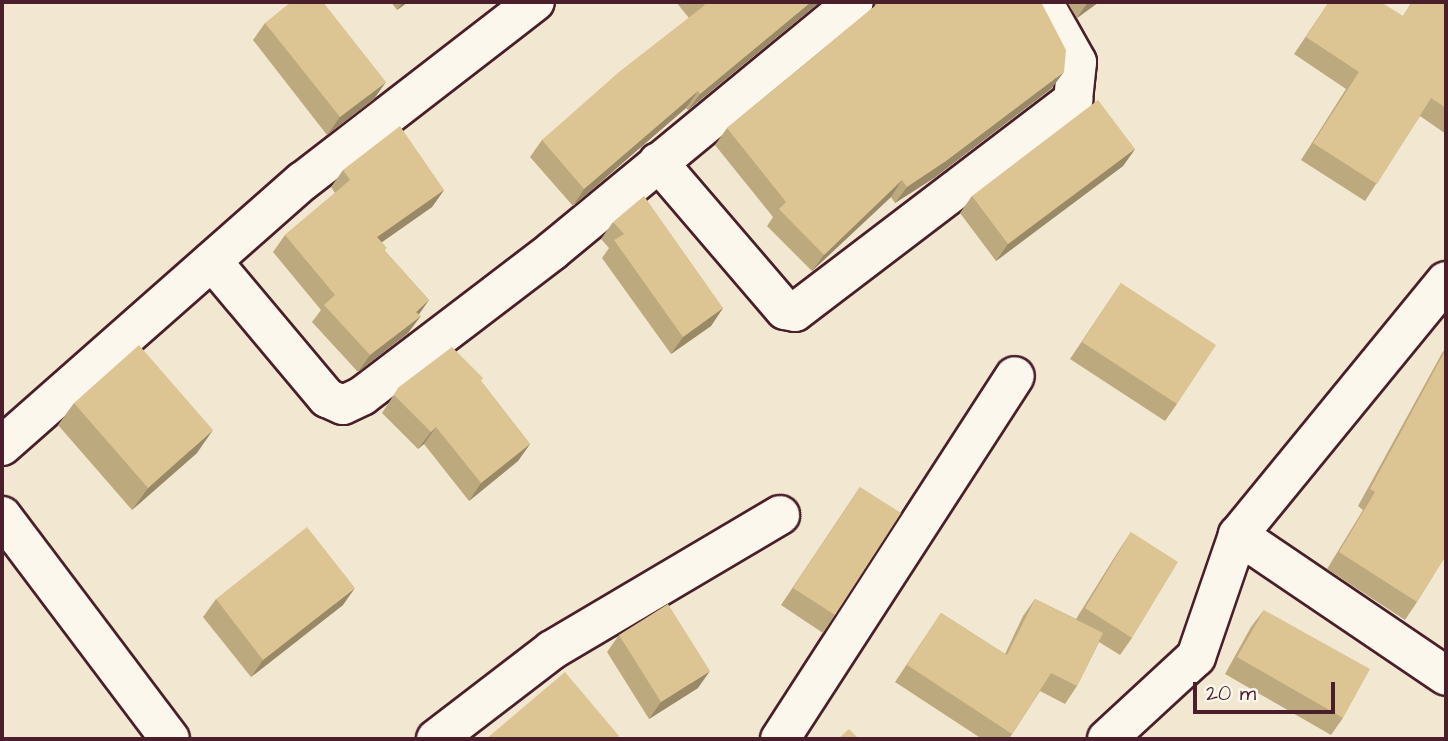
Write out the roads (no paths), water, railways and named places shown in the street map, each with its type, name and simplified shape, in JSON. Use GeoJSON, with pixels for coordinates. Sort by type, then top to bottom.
{"type":"FeatureCollection","features":[{"type":"Feature","properties":{"kind":"street"},"geometry":{"type":"LineString","coordinates":[[2,446],[303,181],[535,2]]}},
{"type":"Feature","properties":{"kind":"street"},"geometry":{"type":"LineString","coordinates":[[212,261],[327,398],[343,405],[362,396],[552,251],[854,2]]}},
{"type":"Feature","properties":{"kind":"street"},"geometry":{"type":"LineString","coordinates":[[658,162],[785,310],[795,312],[1073,100],[1077,62],[1043,2]]}},
{"type":"Feature","properties":{"kind":"street"},"geometry":{"type":"LineString","coordinates":[[1107,739],[1196,657],[1238,535],[1446,281]]}},
{"type":"Feature","properties":{"kind":"street"},"geometry":{"type":"LineString","coordinates":[[780,739],[1016,376]]}},
{"type":"Feature","properties":{"kind":"street"},"geometry":{"type":"LineString","coordinates":[[436,739],[552,650],[780,515]]}},
{"type":"Feature","properties":{"kind":"street"},"geometry":{"type":"LineString","coordinates":[[2,516],[170,739]]}},
{"type":"Feature","properties":{"kind":"street"},"geometry":{"type":"LineString","coordinates":[[1238,535],[1446,677]]}}]}
